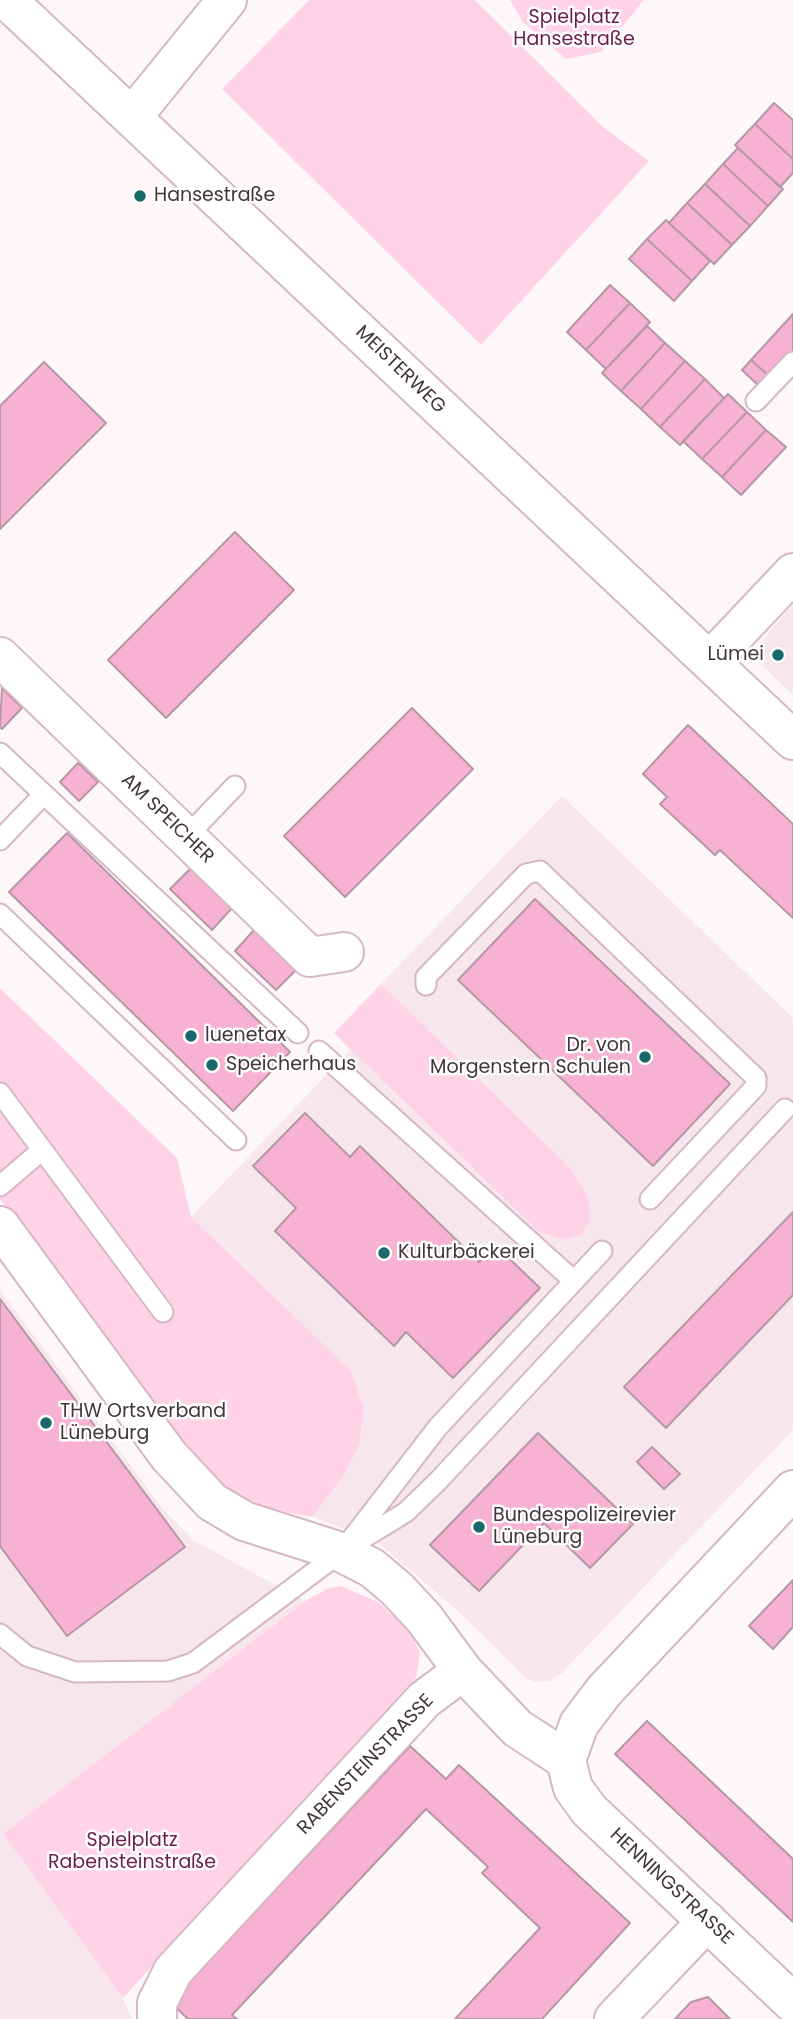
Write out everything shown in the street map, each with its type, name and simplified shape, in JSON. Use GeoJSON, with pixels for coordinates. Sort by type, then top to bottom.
{"type":"FeatureCollection","features":[{"type":"Feature","properties":{"kind":"street","name":"MEISTERWEG"},"geometry":{"type":"LineString","coordinates":[[7,0],[793,740]]}},
{"type":"Feature","properties":{"kind":"street"},"geometry":{"type":"LineString","coordinates":[[132,117],[228,0]]}},
{"type":"Feature","properties":{"kind":"street"},"geometry":{"type":"LineString","coordinates":[[710,661],[793,573]]}},
{"type":"Feature","properties":{"kind":"street","name":"AM SPEICHER"},"geometry":{"type":"LineString","coordinates":[[0,657],[310,957],[344,952]]}},
{"type":"Feature","properties":{"kind":"street"},"geometry":{"type":"LineString","coordinates":[[0,1226],[169,1456],[205,1494],[244,1521],[341,1552],[372,1569],[397,1589],[424,1618],[463,1671],[517,1728],[566,1760],[579,1724],[604,1691],[793,1490]]}},
{"type":"Feature","properties":{"kind":"street","name":"RABENSTEINSTRASSE"},"geometry":{"type":"LineString","coordinates":[[157,2019],[157,2003],[173,1971],[425,1699],[463,1671]]}},
{"type":"Feature","properties":{"kind":"street","name":"HENNINGSTRASSE"},"geometry":{"type":"LineString","coordinates":[[566,1760],[573,1788],[589,1810],[793,2003]]}},
{"type":"Feature","properties":{"kind":"street"},"geometry":{"type":"LineString","coordinates":[[614,2019],[706,1921]]}},
{"type":"Feature","properties":{"kind":"lane"},"geometry":{"type":"LineString","coordinates":[[756,401],[793,362]]}},
{"type":"Feature","properties":{"kind":"lane"},"geometry":{"type":"LineString","coordinates":[[0,753],[298,1034]]}},
{"type":"Feature","properties":{"kind":"lane"},"geometry":{"type":"LineString","coordinates":[[187,837],[235,786]]}},
{"type":"Feature","properties":{"kind":"lane"},"geometry":{"type":"LineString","coordinates":[[0,840],[43,795]]}},
{"type":"Feature","properties":{"kind":"lane"},"geometry":{"type":"LineString","coordinates":[[426,985],[426,977],[526,874],[540,872],[757,1078],[756,1086],[650,1199]]}},
{"type":"Feature","properties":{"kind":"lane"},"geometry":{"type":"LineString","coordinates":[[0,914],[236,1140]]}},
{"type":"Feature","properties":{"kind":"lane"},"geometry":{"type":"LineString","coordinates":[[319,1051],[574,1281]]}},
{"type":"Feature","properties":{"kind":"lane"},"geometry":{"type":"LineString","coordinates":[[0,1093],[163,1312]]}},
{"type":"Feature","properties":{"kind":"lane"},"geometry":{"type":"LineString","coordinates":[[0,1633],[27,1656],[75,1672],[168,1671],[193,1663],[341,1552],[406,1512],[785,1109]]}},
{"type":"Feature","properties":{"kind":"lane"},"geometry":{"type":"LineString","coordinates":[[0,1186],[42,1150]]}},
{"type":"Feature","properties":{"kind":"lane"},"geometry":{"type":"LineString","coordinates":[[341,1552],[438,1427],[602,1251]]}},
{"type":"Feature","properties":{"kind":"shaded area"},"geometry":{"type":"Polygon","coordinates":[[[793,604],[793,695],[764,667],[760,654],[764,639],[793,604]]]}},
{"type":"Feature","properties":{"kind":"shaded area"},"geometry":{"type":"Polygon","coordinates":[[[562,796],[793,1018],[793,1430],[561,1674],[550,1681],[535,1682],[525,1677],[459,1612],[375,1540],[312,1517],[342,1478],[364,1407],[351,1372],[191,1217],[350,1050],[334,1033],[562,796]]]}},
{"type":"Feature","properties":{"kind":"shaded area"},"geometry":{"type":"Polygon","coordinates":[[[0,1290],[163,1509],[193,1540],[305,1601],[3,1834],[123,1998],[132,2019],[0,2019],[0,1290]]]}},
{"type":"Feature","properties":{"kind":"green space"},"geometry":{"type":"Polygon","coordinates":[[[309,0],[475,0],[603,127],[649,161],[481,345],[222,89],[309,0]]]}},
{"type":"Feature","properties":{"kind":"green space","name":"Spielplatz Hansestraße"},"geometry":{"type":"Polygon","coordinates":[[[510,0],[644,0],[601,52],[566,59],[523,22],[510,0]]]}},
{"type":"Feature","properties":{"kind":"green space"},"geometry":{"type":"Polygon","coordinates":[[[381,984],[570,1168],[588,1197],[591,1220],[581,1235],[564,1240],[538,1231],[334,1033],[381,984]]]}},
{"type":"Feature","properties":{"kind":"green space"},"geometry":{"type":"Polygon","coordinates":[[[0,988],[177,1158],[191,1217],[351,1371],[364,1408],[359,1445],[342,1478],[312,1517],[269,1509],[229,1491],[189,1457],[0,1199],[0,988]]]}},
{"type":"Feature","properties":{"kind":"green space","name":"Spielplatz Rabensteinstraße"},"geometry":{"type":"Polygon","coordinates":[[[341,1586],[378,1602],[410,1631],[420,1653],[416,1678],[123,1998],[3,1834],[305,1601],[329,1588],[341,1586]]]}},
{"type":"Feature","properties":{"kind":"building"},"geometry":{"type":"Polygon","coordinates":[[[774,103],[793,120],[793,159],[755,124],[774,103]]]}},
{"type":"Feature","properties":{"kind":"building"},"geometry":{"type":"Polygon","coordinates":[[[755,124],[793,159],[793,173],[780,187],[735,145],[755,124]]]}},
{"type":"Feature","properties":{"kind":"building"},"geometry":{"type":"Polygon","coordinates":[[[738,148],[783,189],[768,206],[723,164],[738,148]]]}},
{"type":"Feature","properties":{"kind":"building"},"geometry":{"type":"Polygon","coordinates":[[[723,164],[768,206],[750,226],[705,184],[723,164]]]}},
{"type":"Feature","properties":{"kind":"building"},"geometry":{"type":"Polygon","coordinates":[[[705,184],[750,226],[732,245],[687,203],[705,184]]]}},
{"type":"Feature","properties":{"kind":"building"},"geometry":{"type":"Polygon","coordinates":[[[687,203],[732,245],[714,264],[669,223],[687,203]]]}},
{"type":"Feature","properties":{"kind":"building"},"geometry":{"type":"Polygon","coordinates":[[[666,220],[710,261],[692,281],[647,239],[666,220]]]}},
{"type":"Feature","properties":{"kind":"building"},"geometry":{"type":"Polygon","coordinates":[[[647,239],[692,281],[674,301],[629,259],[647,239]]]}},
{"type":"Feature","properties":{"kind":"building"},"geometry":{"type":"Polygon","coordinates":[[[610,285],[630,303],[586,350],[567,332],[610,285]]]}},
{"type":"Feature","properties":{"kind":"building"},"geometry":{"type":"Polygon","coordinates":[[[630,303],[650,322],[606,369],[586,350],[630,303]]]}},
{"type":"Feature","properties":{"kind":"building"},"geometry":{"type":"Polygon","coordinates":[[[793,314],[793,352],[770,377],[751,360],[793,314]]]}},
{"type":"Feature","properties":{"kind":"building"},"geometry":{"type":"Polygon","coordinates":[[[647,326],[665,343],[621,391],[602,373],[647,326]]]}},
{"type":"Feature","properties":{"kind":"building"},"geometry":{"type":"Polygon","coordinates":[[[665,343],[685,361],[641,409],[621,391],[665,343]]]}},
{"type":"Feature","properties":{"kind":"building"},"geometry":{"type":"Polygon","coordinates":[[[751,360],[770,377],[760,387],[742,370],[751,360]]]}},
{"type":"Feature","properties":{"kind":"building"},"geometry":{"type":"Polygon","coordinates":[[[685,361],[705,379],[660,427],[641,409],[685,361]]]}},
{"type":"Feature","properties":{"kind":"building"},"geometry":{"type":"Polygon","coordinates":[[[44,362],[106,423],[0,529],[0,406],[44,362]]]}},
{"type":"Feature","properties":{"kind":"building"},"geometry":{"type":"Polygon","coordinates":[[[705,379],[724,398],[680,445],[660,427],[705,379]]]}},
{"type":"Feature","properties":{"kind":"building"},"geometry":{"type":"Polygon","coordinates":[[[728,394],[747,412],[702,459],[683,441],[728,394]]]}},
{"type":"Feature","properties":{"kind":"building"},"geometry":{"type":"Polygon","coordinates":[[[747,412],[766,430],[722,477],[702,459],[747,412]]]}},
{"type":"Feature","properties":{"kind":"building"},"geometry":{"type":"Polygon","coordinates":[[[766,430],[786,447],[741,495],[722,477],[766,430]]]}},
{"type":"Feature","properties":{"kind":"building"},"geometry":{"type":"Polygon","coordinates":[[[235,532],[294,590],[166,718],[108,660],[235,532]]]}},
{"type":"Feature","properties":{"kind":"building","name":"Lümei"},"geometry":{"type":"Polygon","coordinates":[[[778,648],[784,653],[777,662],[771,657],[778,648]]]}},
{"type":"Feature","properties":{"kind":"building"},"geometry":{"type":"Polygon","coordinates":[[[2,688],[22,708],[2,729],[0,727],[2,688]]]}},
{"type":"Feature","properties":{"kind":"building"},"geometry":{"type":"Polygon","coordinates":[[[412,708],[473,769],[345,897],[284,836],[412,708]]]}},
{"type":"Feature","properties":{"kind":"building"},"geometry":{"type":"Polygon","coordinates":[[[688,725],[793,824],[793,918],[720,850],[715,855],[660,804],[667,797],[643,774],[688,725]]]}},
{"type":"Feature","properties":{"kind":"building"},"geometry":{"type":"Polygon","coordinates":[[[78,763],[98,782],[79,801],[60,782],[78,763]]]}},
{"type":"Feature","properties":{"kind":"building"},"geometry":{"type":"Polygon","coordinates":[[[67,833],[290,1052],[233,1111],[9,892],[67,833]]]}},
{"type":"Feature","properties":{"kind":"building"},"geometry":{"type":"Polygon","coordinates":[[[191,868],[232,908],[212,930],[170,889],[191,868]]]}},
{"type":"Feature","properties":{"kind":"building"},"geometry":{"type":"Polygon","coordinates":[[[535,899],[730,1084],[653,1166],[458,980],[535,899]]]}},
{"type":"Feature","properties":{"kind":"building"},"geometry":{"type":"Polygon","coordinates":[[[254,930],[296,970],[276,990],[235,951],[254,930]]]}},
{"type":"Feature","properties":{"kind":"building","name":"Kulturbäckerei"},"geometry":{"type":"Polygon","coordinates":[[[305,1113],[350,1157],[360,1146],[479,1262],[495,1245],[540,1288],[453,1378],[406,1332],[394,1346],[275,1231],[296,1208],[253,1166],[305,1113]]]}},
{"type":"Feature","properties":{"kind":"building"},"geometry":{"type":"Polygon","coordinates":[[[793,1212],[793,1295],[666,1428],[624,1387],[793,1212]]]}},
{"type":"Feature","properties":{"kind":"building","name":"THW Ortsverband Lüneburg"},"geometry":{"type":"Polygon","coordinates":[[[0,1299],[185,1547],[67,1636],[0,1546],[0,1299]]]}},
{"type":"Feature","properties":{"kind":"building"},"geometry":{"type":"Polygon","coordinates":[[[538,1433],[633,1524],[590,1568],[544,1523],[479,1591],[430,1545],[538,1433]]]}},
{"type":"Feature","properties":{"kind":"building"},"geometry":{"type":"Polygon","coordinates":[[[652,1447],[680,1474],[664,1489],[637,1462],[652,1447]]]}},
{"type":"Feature","properties":{"kind":"building"},"geometry":{"type":"Polygon","coordinates":[[[793,1580],[793,1627],[773,1649],[749,1626],[793,1580]]]}},
{"type":"Feature","properties":{"kind":"building"},"geometry":{"type":"Polygon","coordinates":[[[647,1721],[793,1859],[793,1922],[615,1754],[647,1721]]]}},
{"type":"Feature","properties":{"kind":"building"},"geometry":{"type":"Polygon","coordinates":[[[410,1746],[446,1779],[459,1765],[630,1923],[542,2019],[455,2019],[540,1928],[482,1873],[488,1867],[426,1809],[232,2015],[237,2019],[188,2019],[170,2002],[410,1746]]]}},
{"type":"Feature","properties":{"kind":"building"},"geometry":{"type":"Polygon","coordinates":[[[708,1997],[730,2019],[675,2019],[691,2002],[708,1997]]]}},
{"type":"Feature","properties":{"kind":"place","name":"Hansestraße"},"geometry":{"type":"Point","coordinates":[140,196]}},
{"type":"Feature","properties":{"kind":"place","name":"Lümei"},"geometry":{"type":"Point","coordinates":[778,655]}},
{"type":"Feature","properties":{"kind":"place","name":"luenetax"},"geometry":{"type":"Point","coordinates":[191,1036]}},
{"type":"Feature","properties":{"kind":"place","name":"Dr. von Morgenstern Schulen"},"geometry":{"type":"Point","coordinates":[645,1057]}},
{"type":"Feature","properties":{"kind":"place","name":"Speicherhaus"},"geometry":{"type":"Point","coordinates":[212,1065]}},
{"type":"Feature","properties":{"kind":"place","name":"Kulturbäckerei"},"geometry":{"type":"Point","coordinates":[384,1253]}},
{"type":"Feature","properties":{"kind":"place","name":"THW Ortsverband Lüneburg"},"geometry":{"type":"Point","coordinates":[46,1423]}},
{"type":"Feature","properties":{"kind":"place","name":"Bundespolizeirevier Lüneburg"},"geometry":{"type":"Point","coordinates":[479,1527]}}]}
